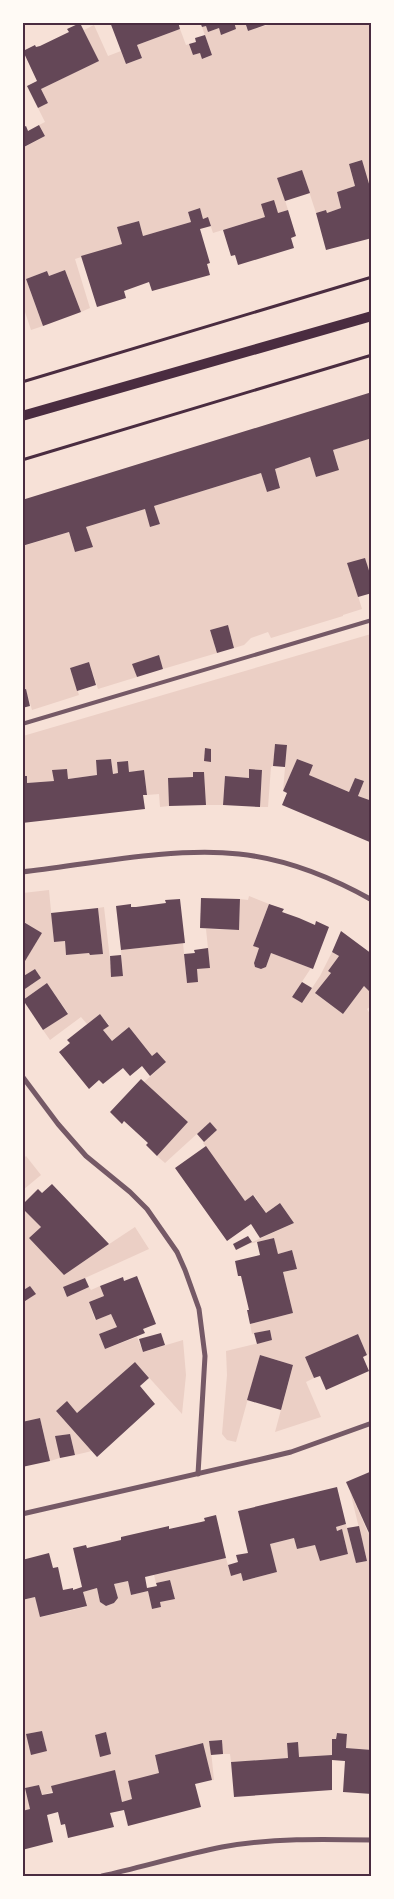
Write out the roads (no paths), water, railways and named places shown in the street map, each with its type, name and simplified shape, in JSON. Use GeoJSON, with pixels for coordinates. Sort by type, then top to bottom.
{"type":"FeatureCollection","features":[{"type":"Feature","properties":{"kind":"main road"},"geometry":{"type":"LineString","coordinates":[[22,416],[372,316]]}},
{"type":"Feature","properties":{"kind":"street"},"geometry":{"type":"LineString","coordinates":[[22,872],[154,855],[240,854],[323,875],[372,900]]}},
{"type":"Feature","properties":{"kind":"street"},"geometry":{"type":"LineString","coordinates":[[22,1076],[58,1124],[86,1156],[130,1192],[147,1209],[177,1252],[185,1270],[198,1309],[204,1356],[198,1474]]}},
{"type":"Feature","properties":{"kind":"street"},"geometry":{"type":"LineString","coordinates":[[22,1514],[291,1452],[372,1423]]}},
{"type":"Feature","properties":{"kind":"street"},"geometry":{"type":"LineString","coordinates":[[102,1876],[222,1847],[262,1842],[318,1839],[372,1840]]}},
{"type":"Feature","properties":{"kind":"lane"},"geometry":{"type":"LineString","coordinates":[[22,724],[372,620]]}}]}
